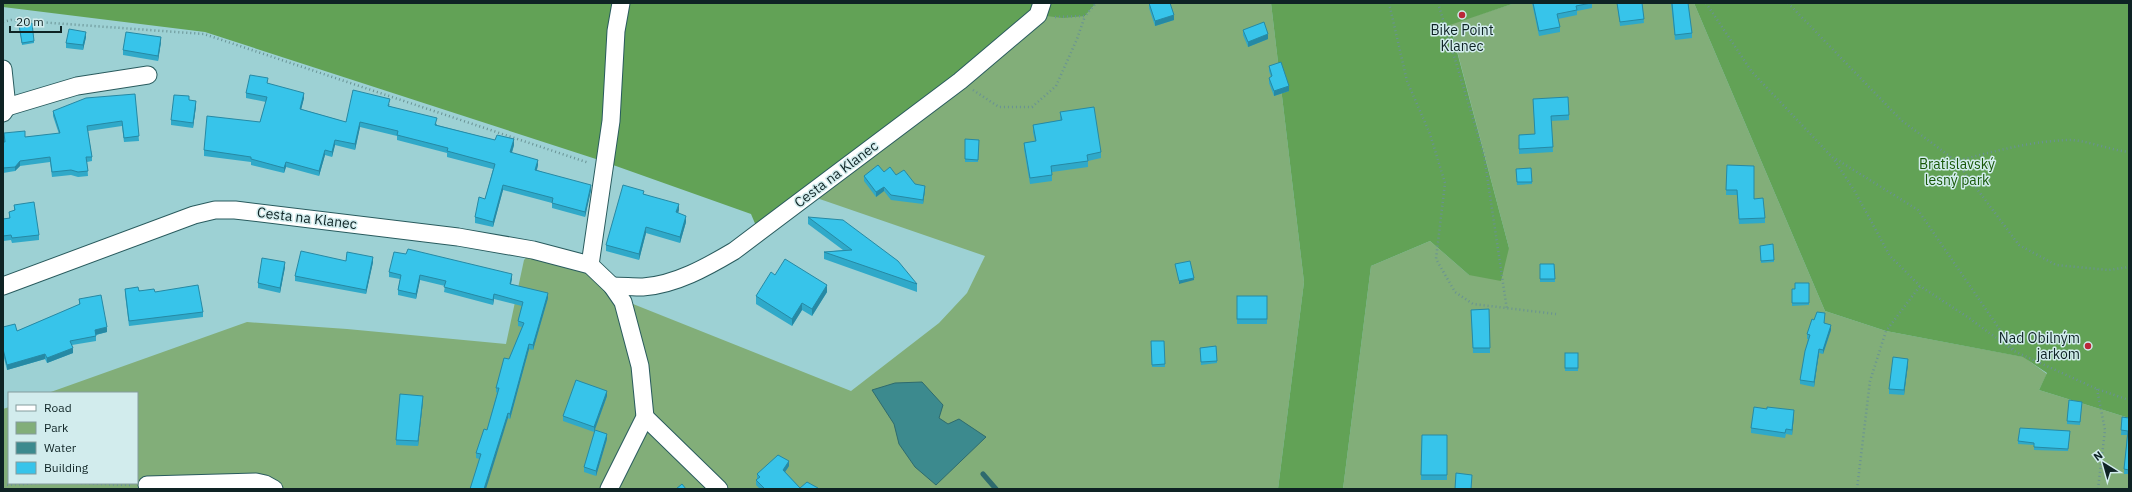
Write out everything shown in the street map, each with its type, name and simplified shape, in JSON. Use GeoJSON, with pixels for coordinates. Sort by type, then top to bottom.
{"type":"FeatureCollection","features":[{"type":"Feature","properties":{"kind":"street"},"geometry":{"type":"LineString","coordinates":[[609,489],[645,417],[640,366],[623,302],[612,286],[590,265],[611,121],[616,31],[621,3]]}},
{"type":"Feature","properties":{"kind":"street","name":"Cesta na Klanec"},"geometry":{"type":"LineString","coordinates":[[612,286],[644,287],[674,281],[708,267],[759,233],[960,81],[1040,9]]}},
{"type":"Feature","properties":{"kind":"street"},"geometry":{"type":"LineString","coordinates":[[3,69],[5,110],[78,86],[148,75]]}},
{"type":"Feature","properties":{"kind":"street","name":"Cesta na Klanec"},"geometry":{"type":"LineString","coordinates":[[3,286],[194,215],[215,210],[276,214],[486,240],[590,265]]}},
{"type":"Feature","properties":{"kind":"street"},"geometry":{"type":"LineString","coordinates":[[645,417],[719,489]]}},
{"type":"Feature","properties":{"kind":"street"},"geometry":{"type":"LineString","coordinates":[[147,485],[256,482],[265,484],[274,489]]}},
{"type":"Feature","properties":{"kind":"path"},"geometry":{"type":"LineString","coordinates":[[960,81],[999,107],[1032,107],[1056,86],[1077,39],[1085,16],[1096,3]]}},
{"type":"Feature","properties":{"kind":"path"},"geometry":{"type":"LineString","coordinates":[[1390,3],[1407,81],[1430,134],[1446,183],[1436,259],[1455,292],[1473,304],[1507,310],[1556,314]]}},
{"type":"Feature","properties":{"kind":"path"},"geometry":{"type":"LineString","coordinates":[[1438,3],[1484,155],[1507,310]]}},
{"type":"Feature","properties":{"kind":"path"},"geometry":{"type":"LineString","coordinates":[[1706,3],[1752,72],[1834,158],[1854,190],[1890,256],[1920,286],[1969,318],[2014,351],[2097,389],[2129,400]]}},
{"type":"Feature","properties":{"kind":"path"},"geometry":{"type":"LineString","coordinates":[[1790,4],[1901,120],[1956,161],[2019,245],[2056,265],[2108,270],[2129,267]]}},
{"type":"Feature","properties":{"kind":"path"},"geometry":{"type":"LineString","coordinates":[[1040,9],[1063,18],[1085,16]]}},
{"type":"Feature","properties":{"kind":"path"},"geometry":{"type":"LineString","coordinates":[[3,22],[11,20],[204,34],[604,168]]}},
{"type":"Feature","properties":{"kind":"path"},"geometry":{"type":"LineString","coordinates":[[1956,161],[2020,145],[2070,140],[2116,151],[2129,152]]}},
{"type":"Feature","properties":{"kind":"path"},"geometry":{"type":"LineString","coordinates":[[1834,158],[1918,210],[2014,351]]}},
{"type":"Feature","properties":{"kind":"path"},"geometry":{"type":"LineString","coordinates":[[1857,489],[1872,374],[1886,331],[1920,286]]}},
{"type":"Feature","properties":{"kind":"path"},"geometry":{"type":"LineString","coordinates":[[2097,389],[2105,430],[2098,489]]}},
{"type":"Feature","properties":{"kind":"path"},"geometry":{"type":"LineString","coordinates":[[3,485],[22,484]]}},
{"type":"Feature","properties":{"kind":"path"},"geometry":{"type":"LineString","coordinates":[[112,484],[147,485]]}},
{"type":"Feature","properties":{"kind":"green space"},"geometry":{"type":"Polygon","coordinates":[[[3,3],[1096,3],[1085,16],[1063,18],[1038,15],[759,233],[751,214],[599,160],[205,32],[3,7],[3,3]]]}},
{"type":"Feature","properties":{"kind":"green space"},"geometry":{"type":"Polygon","coordinates":[[[1096,3],[1271,3],[1304,282],[1278,489],[3,489],[3,409],[8,407],[8,484],[138,484],[138,392],[51,392],[247,322],[347,329],[506,344],[524,260],[533,250],[590,265],[623,302],[633,304],[851,391],[939,323],[967,293],[985,256],[808,195],[1038,15],[1085,16],[1096,3]]]}},
{"type":"Feature","properties":{"kind":"green space"},"geometry":{"type":"Polygon","coordinates":[[[1271,3],[1515,3],[1450,25],[1509,248],[1501,281],[1469,275],[1430,241],[1371,266],[1343,489],[1278,489],[1304,282],[1271,3]]]}},
{"type":"Feature","properties":{"kind":"green space"},"geometry":{"type":"Polygon","coordinates":[[[1515,3],[1694,3],[1825,311],[1886,331],[2024,357],[2047,374],[2039,390],[2129,418],[2129,489],[1343,489],[1371,266],[1430,241],[1469,275],[1509,248],[1450,24],[1515,3]]]}},
{"type":"Feature","properties":{"kind":"green space","name":"Bratislavský lesný park"},"geometry":{"type":"Polygon","coordinates":[[[1694,3],[2129,3],[2129,418],[2039,390],[2047,373],[2023,357],[1886,331],[1825,311],[1694,3]]]}},
{"type":"Feature","properties":{"kind":"water"},"geometry":{"type":"Polygon","coordinates":[[[922,382],[943,405],[939,418],[948,424],[959,419],[986,437],[936,485],[915,467],[899,444],[894,424],[872,390],[895,383],[922,382]]]}},
{"type":"Feature","properties":{"kind":"building"},"geometry":{"type":"Polygon","coordinates":[[[1149,3],[1170,3],[1174,15],[1155,21],[1149,3]]]}},
{"type":"Feature","properties":{"kind":"building"},"geometry":{"type":"Polygon","coordinates":[[[1533,3],[1591,3],[1576,6],[1577,10],[1557,14],[1560,27],[1539,31],[1533,3]]]}},
{"type":"Feature","properties":{"kind":"building"},"geometry":{"type":"Polygon","coordinates":[[[1617,3],[1642,3],[1644,19],[1620,22],[1617,3]]]}},
{"type":"Feature","properties":{"kind":"building"},"geometry":{"type":"Polygon","coordinates":[[[1672,3],[1688,3],[1692,33],[1675,35],[1672,3]]]}},
{"type":"Feature","properties":{"kind":"building"},"geometry":{"type":"Polygon","coordinates":[[[1264,22],[1268,34],[1248,42],[1243,30],[1264,22]]]}},
{"type":"Feature","properties":{"kind":"building"},"geometry":{"type":"Polygon","coordinates":[[[32,23],[34,41],[22,43],[19,25],[32,23]]]}},
{"type":"Feature","properties":{"kind":"building"},"geometry":{"type":"Polygon","coordinates":[[[69,29],[86,32],[83,45],[66,43],[69,29]]]}},
{"type":"Feature","properties":{"kind":"building"},"geometry":{"type":"Polygon","coordinates":[[[126,32],[161,37],[158,56],[123,50],[126,32]]]}},
{"type":"Feature","properties":{"kind":"building"},"geometry":{"type":"Polygon","coordinates":[[[1281,62],[1289,86],[1274,91],[1269,78],[1272,76],[1269,66],[1281,62]]]}},
{"type":"Feature","properties":{"kind":"building"},"geometry":{"type":"Polygon","coordinates":[[[250,75],[268,78],[267,83],[304,93],[300,109],[346,122],[353,90],[390,99],[388,106],[437,118],[435,125],[495,140],[497,135],[514,139],[510,152],[538,160],[535,170],[591,185],[585,212],[552,203],[553,198],[503,185],[493,222],[475,217],[479,197],[485,199],[495,164],[447,151],[448,148],[397,135],[398,131],[360,122],[355,144],[335,140],[332,152],[325,150],[319,171],[286,162],[284,168],[251,159],[251,157],[204,150],[207,116],[260,122],[267,97],[246,93],[250,75]]]}},
{"type":"Feature","properties":{"kind":"building"},"geometry":{"type":"Polygon","coordinates":[[[135,94],[139,136],[124,138],[122,121],[87,126],[92,157],[86,157],[88,171],[78,172],[71,170],[52,172],[50,157],[20,161],[15,167],[3,168],[3,142],[5,142],[4,133],[25,131],[25,137],[60,133],[53,111],[86,98],[135,94]]]}},
{"type":"Feature","properties":{"kind":"building"},"geometry":{"type":"Polygon","coordinates":[[[174,95],[189,96],[189,100],[196,101],[193,123],[171,120],[174,95]]]}},
{"type":"Feature","properties":{"kind":"building"},"geometry":{"type":"Polygon","coordinates":[[[1568,97],[1569,115],[1551,116],[1553,147],[1519,149],[1519,135],[1535,134],[1533,99],[1568,97]]]}},
{"type":"Feature","properties":{"kind":"building"},"geometry":{"type":"Polygon","coordinates":[[[1094,107],[1101,152],[1087,155],[1088,161],[1051,166],[1052,175],[1030,178],[1024,143],[1036,141],[1033,125],[1062,120],[1060,112],[1094,107]]]}},
{"type":"Feature","properties":{"kind":"building"},"geometry":{"type":"Polygon","coordinates":[[[965,139],[979,140],[978,160],[965,159],[965,139]]]}},
{"type":"Feature","properties":{"kind":"building"},"geometry":{"type":"Polygon","coordinates":[[[878,165],[884,172],[890,167],[896,175],[904,170],[915,184],[925,186],[923,200],[891,195],[884,187],[876,192],[864,176],[878,165]]]}},
{"type":"Feature","properties":{"kind":"building"},"geometry":{"type":"Polygon","coordinates":[[[1727,165],[1754,166],[1754,199],[1763,198],[1765,218],[1739,219],[1737,190],[1726,190],[1727,165]]]}},
{"type":"Feature","properties":{"kind":"building"},"geometry":{"type":"Polygon","coordinates":[[[1531,168],[1532,182],[1517,182],[1516,169],[1531,168]]]}},
{"type":"Feature","properties":{"kind":"building"},"geometry":{"type":"Polygon","coordinates":[[[623,185],[644,191],[643,194],[679,204],[676,212],[686,216],[680,237],[646,227],[639,254],[606,245],[623,185]]]}},
{"type":"Feature","properties":{"kind":"building"},"geometry":{"type":"Polygon","coordinates":[[[34,202],[39,235],[12,238],[11,235],[3,236],[3,219],[10,218],[9,212],[15,210],[14,205],[34,202]]]}},
{"type":"Feature","properties":{"kind":"building"},"geometry":{"type":"Polygon","coordinates":[[[808,217],[843,220],[898,261],[917,284],[824,252],[852,250],[808,217]]]}},
{"type":"Feature","properties":{"kind":"building"},"geometry":{"type":"Polygon","coordinates":[[[1773,244],[1774,260],[1761,261],[1760,246],[1773,244]]]}},
{"type":"Feature","properties":{"kind":"building"},"geometry":{"type":"Polygon","coordinates":[[[408,249],[512,274],[510,284],[548,293],[533,345],[529,344],[510,414],[508,413],[484,489],[470,489],[481,454],[476,453],[484,429],[487,430],[499,388],[496,388],[504,358],[509,359],[524,323],[518,321],[523,302],[494,294],[493,300],[444,287],[446,281],[420,275],[416,294],[398,290],[401,275],[389,272],[394,252],[406,254],[408,249]]]}},
{"type":"Feature","properties":{"kind":"building"},"geometry":{"type":"Polygon","coordinates":[[[301,251],[346,261],[347,252],[373,257],[366,290],[295,276],[301,251]]]}},
{"type":"Feature","properties":{"kind":"building"},"geometry":{"type":"Polygon","coordinates":[[[262,258],[285,262],[280,288],[258,283],[262,258]]]}},
{"type":"Feature","properties":{"kind":"building"},"geometry":{"type":"Polygon","coordinates":[[[785,259],[827,285],[812,309],[802,303],[792,319],[756,296],[771,272],[775,275],[785,259]]]}},
{"type":"Feature","properties":{"kind":"building"},"geometry":{"type":"Polygon","coordinates":[[[1190,261],[1194,278],[1179,281],[1175,264],[1190,261]]]}},
{"type":"Feature","properties":{"kind":"building"},"geometry":{"type":"Polygon","coordinates":[[[1540,264],[1554,264],[1555,279],[1540,279],[1540,264]]]}},
{"type":"Feature","properties":{"kind":"building"},"geometry":{"type":"Polygon","coordinates":[[[1795,283],[1809,283],[1809,303],[1792,303],[1792,289],[1795,289],[1795,283]]]}},
{"type":"Feature","properties":{"kind":"building"},"geometry":{"type":"Polygon","coordinates":[[[198,285],[203,312],[129,321],[125,289],[138,287],[139,291],[154,289],[155,292],[198,285]]]}},
{"type":"Feature","properties":{"kind":"building"},"geometry":{"type":"Polygon","coordinates":[[[101,295],[107,327],[95,330],[96,336],[70,341],[73,348],[47,358],[45,354],[7,365],[3,349],[3,327],[15,324],[17,331],[80,304],[79,299],[101,295]]]}},
{"type":"Feature","properties":{"kind":"building"},"geometry":{"type":"Polygon","coordinates":[[[1237,296],[1267,296],[1267,319],[1237,319],[1237,296]]]}},
{"type":"Feature","properties":{"kind":"building"},"geometry":{"type":"Polygon","coordinates":[[[1489,309],[1490,348],[1473,348],[1471,310],[1489,309]]]}},
{"type":"Feature","properties":{"kind":"building"},"geometry":{"type":"Polygon","coordinates":[[[1817,312],[1825,313],[1824,323],[1831,325],[1823,350],[1819,349],[1814,382],[1800,380],[1805,351],[1810,335],[1807,334],[1812,319],[1814,320],[1817,312]]]}},
{"type":"Feature","properties":{"kind":"building"},"geometry":{"type":"Polygon","coordinates":[[[1151,341],[1164,341],[1165,364],[1152,365],[1151,341]]]}},
{"type":"Feature","properties":{"kind":"building"},"geometry":{"type":"Polygon","coordinates":[[[1216,346],[1217,361],[1201,362],[1200,348],[1216,346]]]}},
{"type":"Feature","properties":{"kind":"building"},"geometry":{"type":"Polygon","coordinates":[[[1565,353],[1578,353],[1578,368],[1565,368],[1565,353]]]}},
{"type":"Feature","properties":{"kind":"building"},"geometry":{"type":"Polygon","coordinates":[[[1893,357],[1908,359],[1904,390],[1889,389],[1893,357]]]}},
{"type":"Feature","properties":{"kind":"building"},"geometry":{"type":"Polygon","coordinates":[[[576,380],[607,391],[594,427],[563,416],[576,380]]]}},
{"type":"Feature","properties":{"kind":"building"},"geometry":{"type":"Polygon","coordinates":[[[400,394],[423,396],[418,441],[396,440],[400,394]]]}},
{"type":"Feature","properties":{"kind":"building"},"geometry":{"type":"Polygon","coordinates":[[[2069,400],[2082,402],[2080,422],[2067,421],[2069,400]]]}},
{"type":"Feature","properties":{"kind":"building"},"geometry":{"type":"Polygon","coordinates":[[[1754,407],[1794,410],[1792,430],[1786,429],[1785,433],[1751,428],[1754,407]]]}},
{"type":"Feature","properties":{"kind":"building"},"geometry":{"type":"Polygon","coordinates":[[[2122,417],[2129,418],[2129,470],[2124,469],[2128,431],[2121,430],[2122,417]]]}},
{"type":"Feature","properties":{"kind":"building"},"geometry":{"type":"Polygon","coordinates":[[[2020,428],[2070,431],[2068,449],[2034,447],[2034,443],[2018,441],[2020,428]]]}},
{"type":"Feature","properties":{"kind":"building"},"geometry":{"type":"Polygon","coordinates":[[[595,430],[607,434],[596,471],[584,467],[595,430]]]}},
{"type":"Feature","properties":{"kind":"building"},"geometry":{"type":"Polygon","coordinates":[[[1422,435],[1447,435],[1447,475],[1421,475],[1422,435]]]}},
{"type":"Feature","properties":{"kind":"building"},"geometry":{"type":"Polygon","coordinates":[[[778,455],[789,461],[783,470],[800,488],[807,482],[818,488],[765,489],[756,480],[760,477],[757,474],[778,455]]]}},
{"type":"Feature","properties":{"kind":"building"},"geometry":{"type":"Polygon","coordinates":[[[1456,473],[1472,475],[1471,489],[1455,489],[1456,473]]]}},
{"type":"Feature","properties":{"kind":"building"},"geometry":{"type":"Polygon","coordinates":[[[682,484],[686,489],[676,489],[682,484]]]}},
{"type":"Feature","properties":{"kind":"waterway"},"geometry":{"type":"LineString","coordinates":[[983,474],[996,489]]}},
{"type":"Feature","properties":{"kind":"place","name":"Bike Point Klanec"},"geometry":{"type":"Point","coordinates":[1462,15]}},
{"type":"Feature","properties":{"kind":"place","name":"Nad Obilným jarkom"},"geometry":{"type":"Point","coordinates":[2088,346]}}]}
